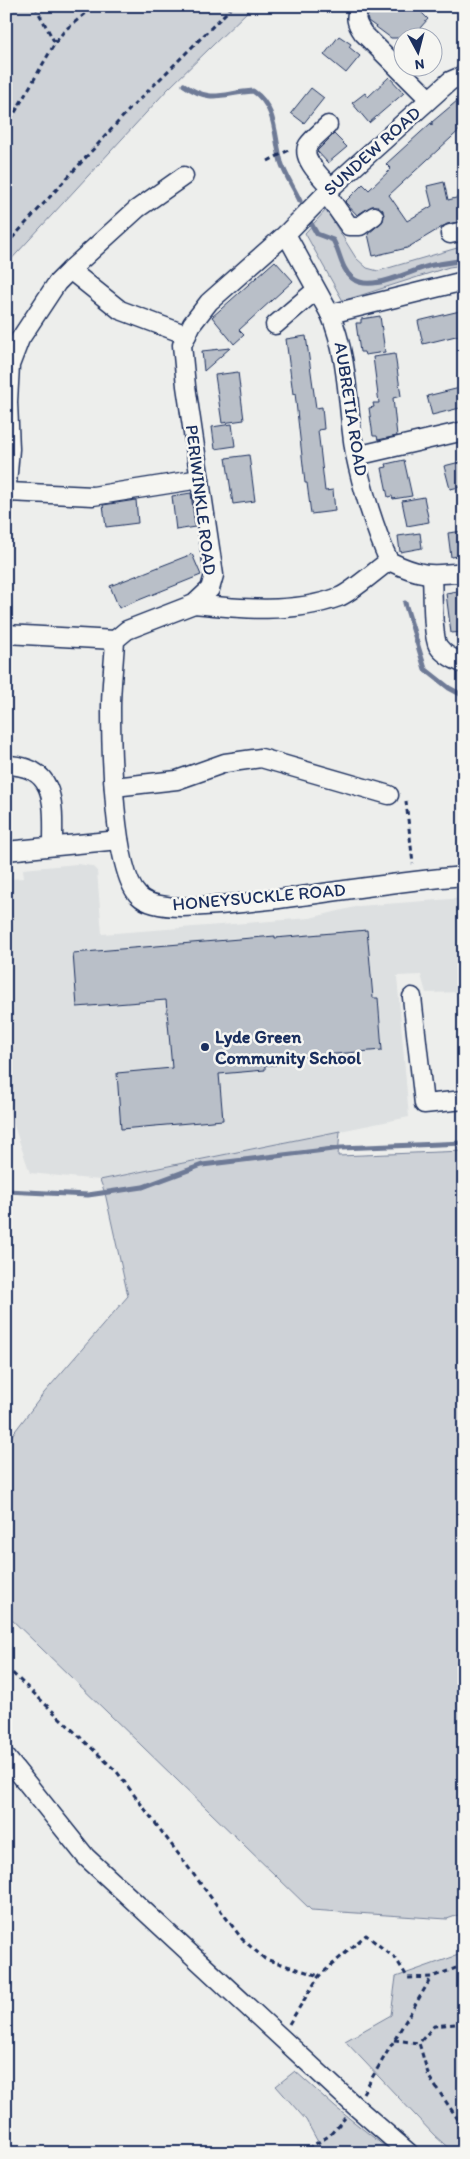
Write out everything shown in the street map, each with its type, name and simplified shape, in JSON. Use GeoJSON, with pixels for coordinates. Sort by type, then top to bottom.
{"type":"FeatureCollection","features":[{"type":"Feature","properties":{"kind":"street"},"geometry":{"type":"LineString","coordinates":[[360,6],[356,13],[356,21],[363,33],[430,99]]}},
{"type":"Feature","properties":{"kind":"street","name":"SUNDEW ROAD"},"geometry":{"type":"LineString","coordinates":[[286,234],[328,191],[450,81],[464,75]]}},
{"type":"Feature","properties":{"kind":"street"},"geometry":{"type":"LineString","coordinates":[[328,125],[308,145],[306,152],[309,161],[349,226],[360,226],[374,216]]}},
{"type":"Feature","properties":{"kind":"street"},"geometry":{"type":"LineString","coordinates":[[184,176],[137,209],[70,270],[57,283],[20,339],[10,365],[8,402],[10,449],[7,494],[93,496],[200,479]]}},
{"type":"Feature","properties":{"kind":"street","name":"AUBRETIA ROAD"},"geometry":{"type":"LineString","coordinates":[[286,234],[339,334],[356,456],[375,523],[389,561]]}},
{"type":"Feature","properties":{"kind":"street","name":"PERIWINKLE ROAD"},"geometry":{"type":"LineString","coordinates":[[115,640],[127,630],[194,604],[210,589],[214,575],[182,345],[192,324],[209,302],[286,234]]}},
{"type":"Feature","properties":{"kind":"street"},"geometry":{"type":"LineString","coordinates":[[70,270],[120,310],[187,335]]}},
{"type":"Feature","properties":{"kind":"street"},"geometry":{"type":"LineString","coordinates":[[330,314],[464,281]]}},
{"type":"Feature","properties":{"kind":"street"},"geometry":{"type":"LineString","coordinates":[[275,325],[316,290]]}},
{"type":"Feature","properties":{"kind":"street"},"geometry":{"type":"LineString","coordinates":[[356,456],[464,431]]}},
{"type":"Feature","properties":{"kind":"street"},"geometry":{"type":"LineString","coordinates":[[194,604],[229,608],[288,608],[340,597],[389,561],[416,573],[432,576],[464,572]]}},
{"type":"Feature","properties":{"kind":"street"},"geometry":{"type":"LineString","coordinates":[[432,576],[435,637],[438,647],[451,659],[464,664]]}},
{"type":"Feature","properties":{"kind":"street"},"geometry":{"type":"LineString","coordinates":[[6,634],[115,640],[111,707],[114,787],[119,840],[6,851]]}},
{"type":"Feature","properties":{"kind":"street"},"geometry":{"type":"LineString","coordinates":[[114,787],[177,780],[225,763],[261,758],[389,795]]}},
{"type":"Feature","properties":{"kind":"street"},"geometry":{"type":"LineString","coordinates":[[6,765],[22,766],[34,771],[44,779],[50,791],[53,845]]}},
{"type":"Feature","properties":{"kind":"street","name":"HONEYSUCKLE ROAD"},"geometry":{"type":"LineString","coordinates":[[119,840],[130,885],[140,897],[156,904],[180,907],[288,898],[415,879],[464,876]]}},
{"type":"Feature","properties":{"kind":"street"},"geometry":{"type":"LineString","coordinates":[[412,996],[424,1104],[464,1100]]}},
{"type":"Feature","properties":{"kind":"street"},"geometry":{"type":"LineString","coordinates":[[6,1757],[86,1857],[282,2036],[355,2106],[409,2153]]}},
{"type":"Feature","properties":{"kind":"path"},"geometry":{"type":"LineString","coordinates":[[35,6],[54,43]]}},
{"type":"Feature","properties":{"kind":"path"},"geometry":{"type":"LineString","coordinates":[[6,128],[54,43],[66,30],[95,6]]}},
{"type":"Feature","properties":{"kind":"path"},"geometry":{"type":"LineString","coordinates":[[6,244],[129,110],[233,6]]}},
{"type":"Feature","properties":{"kind":"path"},"geometry":{"type":"LineString","coordinates":[[268,161],[292,149]]}},
{"type":"Feature","properties":{"kind":"path"},"geometry":{"type":"LineString","coordinates":[[389,795],[406,799],[415,879]]}},
{"type":"Feature","properties":{"kind":"path"},"geometry":{"type":"LineString","coordinates":[[6,1666],[117,1772],[242,1939],[265,1959],[319,1976]]}},
{"type":"Feature","properties":{"kind":"path"},"geometry":{"type":"LineString","coordinates":[[282,2036],[319,1976],[366,1935],[396,1959],[408,1978],[432,1977],[464,1965]]}},
{"type":"Feature","properties":{"kind":"path"},"geometry":{"type":"LineString","coordinates":[[300,2153],[329,2136],[355,2106],[432,1977]]}},
{"type":"Feature","properties":{"kind":"path"},"geometry":{"type":"LineString","coordinates":[[419,2043],[434,2026],[464,2023]]}},
{"type":"Feature","properties":{"kind":"path"},"geometry":{"type":"LineString","coordinates":[[394,2040],[419,2043]]}},
{"type":"Feature","properties":{"kind":"path"},"geometry":{"type":"LineString","coordinates":[[419,2043],[429,2077],[464,2128]]}},
{"type":"Feature","properties":{"kind":"shaded area"},"geometry":{"type":"Polygon","coordinates":[[[6,6],[253,6],[168,89],[6,265],[6,6]]]}},
{"type":"Feature","properties":{"kind":"shaded area"},"geometry":{"type":"Polygon","coordinates":[[[326,210],[356,258],[367,268],[378,271],[464,246],[464,265],[449,267],[343,301],[305,233],[326,210]]]}},
{"type":"Feature","properties":{"kind":"shaded area","name":"Lyde Green Community School"},"geometry":{"type":"Polygon","coordinates":[[[77,864],[92,866],[97,871],[102,934],[310,918],[359,906],[464,898],[464,992],[426,993],[421,975],[397,976],[409,1117],[100,1180],[30,1173],[6,1102],[6,870],[8,879],[24,878],[23,869],[77,864]]]}},
{"type":"Feature","properties":{"kind":"shaded area"},"geometry":{"type":"Polygon","coordinates":[[[340,1131],[338,1156],[464,1151],[464,1913],[447,1919],[311,1910],[6,1614],[6,1443],[44,1393],[128,1296],[105,1193],[100,1180],[340,1131]]]}},
{"type":"Feature","properties":{"kind":"shaded area"},"geometry":{"type":"Polygon","coordinates":[[[464,1953],[464,2153],[454,2153],[434,2135],[345,2041],[391,2015],[396,1977],[464,1953]]]}},
{"type":"Feature","properties":{"kind":"shaded area"},"geometry":{"type":"Polygon","coordinates":[[[295,2071],[335,2107],[393,2153],[324,2153],[306,2120],[276,2086],[295,2071]]]}},
{"type":"Feature","properties":{"kind":"building"},"geometry":{"type":"Polygon","coordinates":[[[375,6],[415,6],[428,19],[420,28],[392,28],[391,38],[368,21],[367,17],[375,6]]]}},
{"type":"Feature","properties":{"kind":"building"},"geometry":{"type":"Polygon","coordinates":[[[339,36],[351,44],[349,47],[360,56],[346,73],[324,55],[339,36]]]}},
{"type":"Feature","properties":{"kind":"building"},"geometry":{"type":"Polygon","coordinates":[[[389,77],[404,93],[369,123],[352,103],[365,93],[368,97],[389,77]]]}},
{"type":"Feature","properties":{"kind":"building"},"geometry":{"type":"Polygon","coordinates":[[[311,88],[324,98],[304,123],[291,113],[311,88]]]}},
{"type":"Feature","properties":{"kind":"building"},"geometry":{"type":"Polygon","coordinates":[[[464,95],[464,126],[389,195],[407,221],[432,206],[427,186],[444,182],[448,200],[464,196],[464,221],[447,224],[407,248],[373,256],[368,234],[383,221],[383,210],[378,206],[372,206],[357,215],[345,202],[363,184],[369,190],[391,169],[386,164],[464,95]]]}},
{"type":"Feature","properties":{"kind":"building"},"geometry":{"type":"Polygon","coordinates":[[[334,134],[347,147],[328,163],[317,151],[334,134]]]}},
{"type":"Feature","properties":{"kind":"building"},"geometry":{"type":"Polygon","coordinates":[[[275,261],[293,281],[239,330],[244,335],[234,344],[212,317],[275,261]]]}},
{"type":"Feature","properties":{"kind":"building"},"geometry":{"type":"Polygon","coordinates":[[[464,310],[464,334],[423,344],[418,321],[464,310]]]}},
{"type":"Feature","properties":{"kind":"building"},"geometry":{"type":"Polygon","coordinates":[[[380,316],[385,352],[365,355],[364,352],[360,352],[356,323],[361,323],[361,319],[380,316]]]}},
{"type":"Feature","properties":{"kind":"building"},"geometry":{"type":"Polygon","coordinates":[[[306,336],[316,408],[322,407],[324,429],[318,430],[325,491],[333,490],[335,511],[311,514],[307,483],[305,483],[295,393],[293,394],[286,339],[306,336]]]}},
{"type":"Feature","properties":{"kind":"building"},"geometry":{"type":"Polygon","coordinates":[[[230,348],[204,371],[202,351],[230,348]]]}},
{"type":"Feature","properties":{"kind":"building"},"geometry":{"type":"Polygon","coordinates":[[[395,354],[401,396],[393,398],[397,436],[378,440],[377,436],[373,436],[369,408],[374,407],[373,403],[379,403],[373,357],[395,354]]]}},
{"type":"Feature","properties":{"kind":"building"},"geometry":{"type":"Polygon","coordinates":[[[238,372],[244,420],[222,423],[215,375],[238,372]]]}},
{"type":"Feature","properties":{"kind":"building"},"geometry":{"type":"Polygon","coordinates":[[[464,387],[464,407],[432,415],[427,396],[464,387]]]}},
{"type":"Feature","properties":{"kind":"building"},"geometry":{"type":"Polygon","coordinates":[[[232,424],[235,446],[215,449],[212,427],[232,424]]]}},
{"type":"Feature","properties":{"kind":"building"},"geometry":{"type":"Polygon","coordinates":[[[249,455],[255,501],[233,504],[226,458],[249,455]]]}},
{"type":"Feature","properties":{"kind":"building"},"geometry":{"type":"Polygon","coordinates":[[[404,460],[412,496],[393,499],[392,496],[388,497],[382,468],[387,467],[386,464],[404,460]]]}},
{"type":"Feature","properties":{"kind":"building"},"geometry":{"type":"Polygon","coordinates":[[[464,461],[464,486],[450,489],[444,466],[464,461]]]}},
{"type":"Feature","properties":{"kind":"building"},"geometry":{"type":"Polygon","coordinates":[[[191,493],[195,527],[176,530],[172,496],[191,493]]]}},
{"type":"Feature","properties":{"kind":"building"},"geometry":{"type":"Polygon","coordinates":[[[424,497],[429,522],[407,526],[402,501],[424,497]]]}},
{"type":"Feature","properties":{"kind":"building"},"geometry":{"type":"Polygon","coordinates":[[[136,500],[138,523],[106,527],[103,505],[136,500]]]}},
{"type":"Feature","properties":{"kind":"building"},"geometry":{"type":"Polygon","coordinates":[[[464,531],[464,555],[451,557],[448,533],[464,531]]]}},
{"type":"Feature","properties":{"kind":"building"},"geometry":{"type":"Polygon","coordinates":[[[420,533],[422,548],[400,552],[398,536],[420,533]]]}},
{"type":"Feature","properties":{"kind":"building"},"geometry":{"type":"Polygon","coordinates":[[[192,554],[201,575],[119,608],[110,586],[192,554]]]}},
{"type":"Feature","properties":{"kind":"building"},"geometry":{"type":"Polygon","coordinates":[[[464,590],[464,632],[451,633],[446,593],[464,590]]]}},
{"type":"Feature","properties":{"kind":"building"},"geometry":{"type":"Polygon","coordinates":[[[367,930],[373,998],[378,998],[382,1050],[276,1059],[276,1065],[265,1065],[265,1070],[219,1074],[223,1120],[121,1129],[117,1073],[172,1068],[166,1000],[77,1007],[73,953],[367,930]]]}},
{"type":"Feature","properties":{"kind":"waterway"},"geometry":{"type":"LineString","coordinates":[[184,85],[193,91],[210,96],[253,91],[261,98],[271,114],[281,162],[300,201]]}},
{"type":"Feature","properties":{"kind":"waterway"},"geometry":{"type":"LineString","coordinates":[[309,220],[317,234],[333,240],[345,270],[352,278],[360,282],[380,282],[424,267],[464,260]]}},
{"type":"Feature","properties":{"kind":"waterway"},"geometry":{"type":"LineString","coordinates":[[405,603],[425,669],[449,688],[464,696]]}},
{"type":"Feature","properties":{"kind":"waterway"},"geometry":{"type":"LineString","coordinates":[[6,1191],[88,1195],[143,1187],[202,1165],[341,1148],[464,1143]]}},
{"type":"Feature","properties":{"kind":"place","name":"Lyde Green Community School"},"geometry":{"type":"Point","coordinates":[205,1047]}}]}
